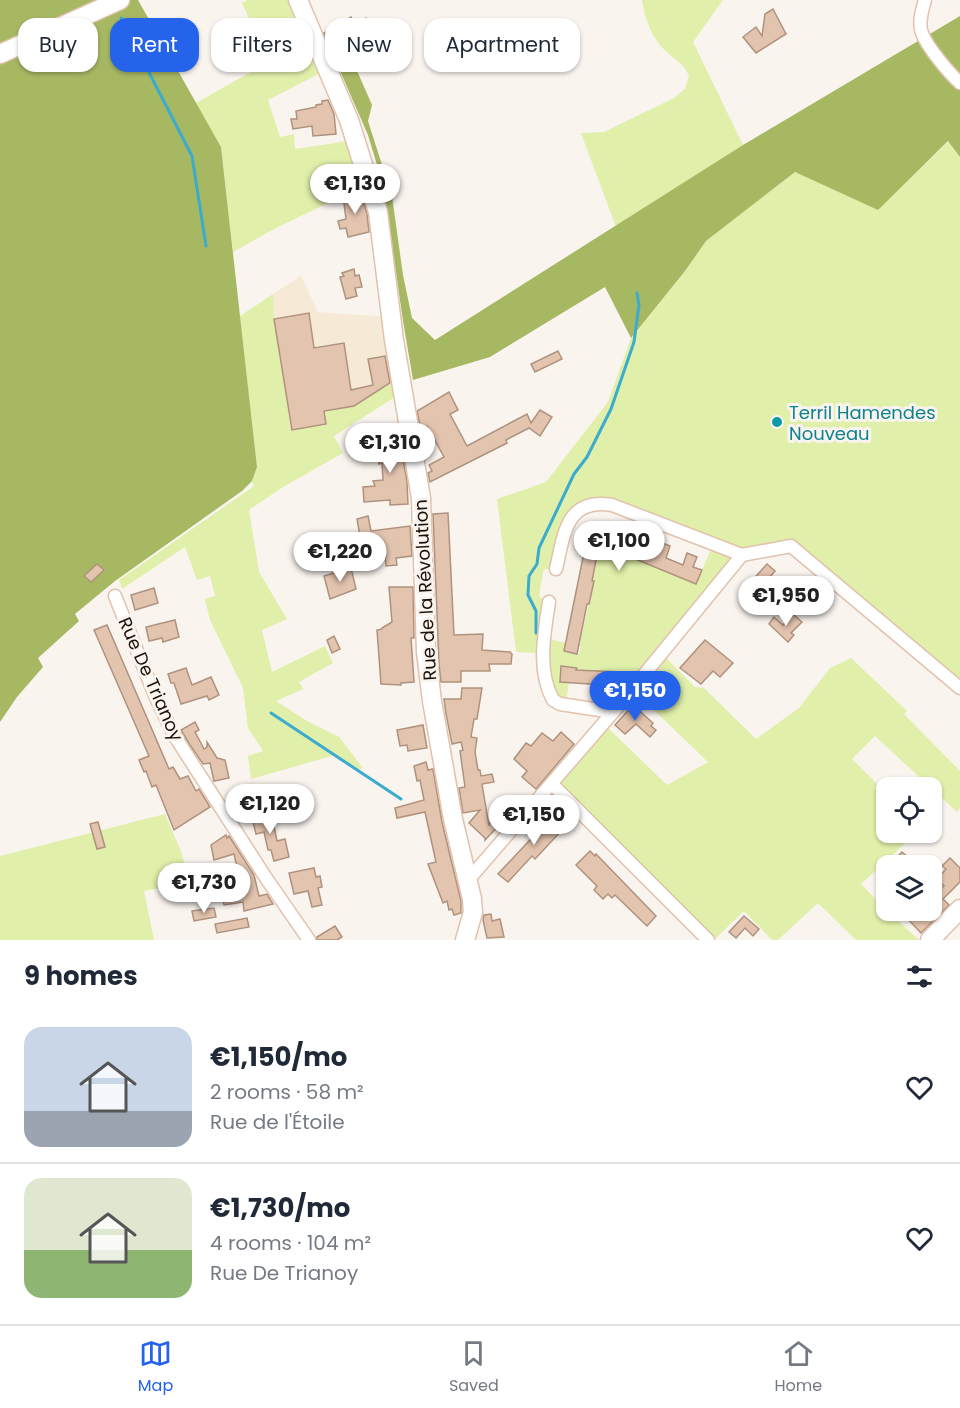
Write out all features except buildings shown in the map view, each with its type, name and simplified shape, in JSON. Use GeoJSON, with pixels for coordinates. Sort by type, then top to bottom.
{"type":"FeatureCollection","features":[{"type":"Feature","properties":{"kind":"street"},"geometry":{"type":"LineString","coordinates":[[0,54],[120,0]]}},
{"type":"Feature","properties":{"kind":"street","name":"Rue de la Révolution"},"geometry":{"type":"LineString","coordinates":[[298,0],[349,120],[378,212],[394,340],[421,498],[426,652],[432,701],[453,819],[469,879],[473,912],[465,940]]}},
{"type":"Feature","properties":{"kind":"street"},"geometry":{"type":"LineString","coordinates":[[925,0],[922,9],[922,33],[944,67],[960,83]]}},
{"type":"Feature","properties":{"kind":"street"},"geometry":{"type":"LineString","coordinates":[[556,568],[568,522],[581,507],[601,503],[623,509],[742,555],[791,546],[960,688]]}},
{"type":"Feature","properties":{"kind":"street"},"geometry":{"type":"LineString","coordinates":[[469,879],[613,712],[742,555]]}},
{"type":"Feature","properties":{"kind":"street","name":"Rue De Trianoy"},"geometry":{"type":"LineString","coordinates":[[115,596],[156,698],[174,735],[266,878],[309,940]]}},
{"type":"Feature","properties":{"kind":"street"},"geometry":{"type":"LineString","coordinates":[[549,602],[543,660],[546,682],[553,700],[560,704],[613,712]]}},
{"type":"Feature","properties":{"kind":"street"},"geometry":{"type":"LineString","coordinates":[[552,784],[708,940]]}},
{"type":"Feature","properties":{"kind":"street"},"geometry":{"type":"LineString","coordinates":[[930,940],[960,909]]}},
{"type":"Feature","properties":{"kind":"shaded area"},"geometry":{"type":"Polygon","coordinates":[[[301,276],[318,312],[387,317],[398,395],[388,383],[355,406],[325,411],[326,425],[291,430],[274,319],[273,294],[301,276]]]}},
{"type":"Feature","properties":{"kind":"green space"},"geometry":{"type":"Polygon","coordinates":[[[0,0],[138,0],[148,18],[110,18],[110,72],[179,72],[221,147],[257,467],[252,481],[242,491],[115,581],[75,614],[79,621],[38,658],[43,667],[17,697],[0,722],[0,0]]]}},
{"type":"Feature","properties":{"kind":"green space"},"geometry":{"type":"Polygon","coordinates":[[[247,0],[298,0],[299,18],[249,18],[242,3],[247,0]]]}},
{"type":"Feature","properties":{"kind":"green space"},"geometry":{"type":"Polygon","coordinates":[[[642,0],[723,0],[693,42],[743,145],[616,227],[581,133],[604,132],[674,98],[685,89],[689,76],[683,66],[654,37],[642,0]]]}},
{"type":"Feature","properties":{"kind":"green space"},"geometry":{"type":"Polygon","coordinates":[[[960,16],[960,157],[948,141],[878,210],[795,172],[706,241],[631,338],[605,287],[490,357],[413,380],[384,188],[368,135],[340,72],[357,72],[372,105],[368,121],[392,196],[403,275],[412,318],[435,340],[743,145],[960,16]]]}},
{"type":"Feature","properties":{"kind":"green space"},"geometry":{"type":"Polygon","coordinates":[[[313,37],[325,62],[325,71],[268,100],[280,137],[294,134],[295,149],[355,140],[364,186],[278,227],[233,252],[221,147],[196,103],[251,72],[313,72],[313,37]]]}},
{"type":"Feature","properties":{"kind":"green space","name":"Terril Hamendes Nouveau"},"geometry":{"type":"Polygon","coordinates":[[[949,141],[960,157],[960,695],[794,554],[758,549],[742,555],[620,704],[608,704],[612,685],[619,685],[620,672],[612,671],[612,673],[569,682],[566,702],[555,697],[547,666],[549,639],[566,643],[565,651],[579,654],[594,582],[592,580],[600,539],[609,520],[619,525],[610,549],[696,584],[713,545],[634,513],[581,507],[556,569],[543,571],[539,597],[549,602],[545,629],[536,653],[516,652],[497,499],[546,482],[608,402],[631,338],[706,241],[795,172],[878,209],[949,141]]]}},
{"type":"Feature","properties":{"kind":"green space"},"geometry":{"type":"Polygon","coordinates":[[[273,294],[274,319],[291,429],[326,425],[325,411],[355,406],[389,383],[398,395],[334,436],[343,453],[283,487],[249,510],[259,572],[287,619],[262,630],[272,672],[325,646],[333,663],[299,682],[303,689],[276,701],[307,721],[339,737],[363,768],[357,770],[335,755],[251,779],[248,756],[263,751],[248,728],[243,688],[210,620],[205,599],[215,596],[210,576],[197,580],[185,547],[122,589],[119,580],[254,486],[252,481],[257,467],[240,316],[273,294]]]}},
{"type":"Feature","properties":{"kind":"green space"},"geometry":{"type":"Polygon","coordinates":[[[663,655],[695,687],[704,688],[756,739],[799,708],[830,668],[851,658],[907,711],[904,714],[960,771],[960,808],[957,812],[942,798],[942,777],[919,777],[875,736],[852,759],[876,783],[876,843],[905,843],[892,855],[876,855],[876,870],[861,884],[876,900],[876,921],[898,921],[919,940],[856,940],[818,903],[778,940],[772,940],[744,911],[714,940],[556,784],[606,726],[667,785],[708,762],[634,691],[663,655]]]}},
{"type":"Feature","properties":{"kind":"green space"},"geometry":{"type":"Polygon","coordinates":[[[165,814],[182,854],[189,882],[144,891],[154,940],[0,940],[0,856],[165,814]]]}},
{"type":"Feature","properties":{"kind":"waterway"},"geometry":{"type":"LineString","coordinates":[[149,72],[192,156],[206,246]]}},
{"type":"Feature","properties":{"kind":"waterway"},"geometry":{"type":"LineString","coordinates":[[536,633],[536,611],[528,595],[529,576],[537,564],[539,548],[574,474],[587,457],[611,409],[634,342],[639,305],[637,293]]}},
{"type":"Feature","properties":{"kind":"waterway"},"geometry":{"type":"LineString","coordinates":[[271,713],[401,799]]}},
{"type":"Feature","properties":{"kind":"place","name":"Terril Hamendes Nouveau"},"geometry":{"type":"Point","coordinates":[777,422]}}]}
